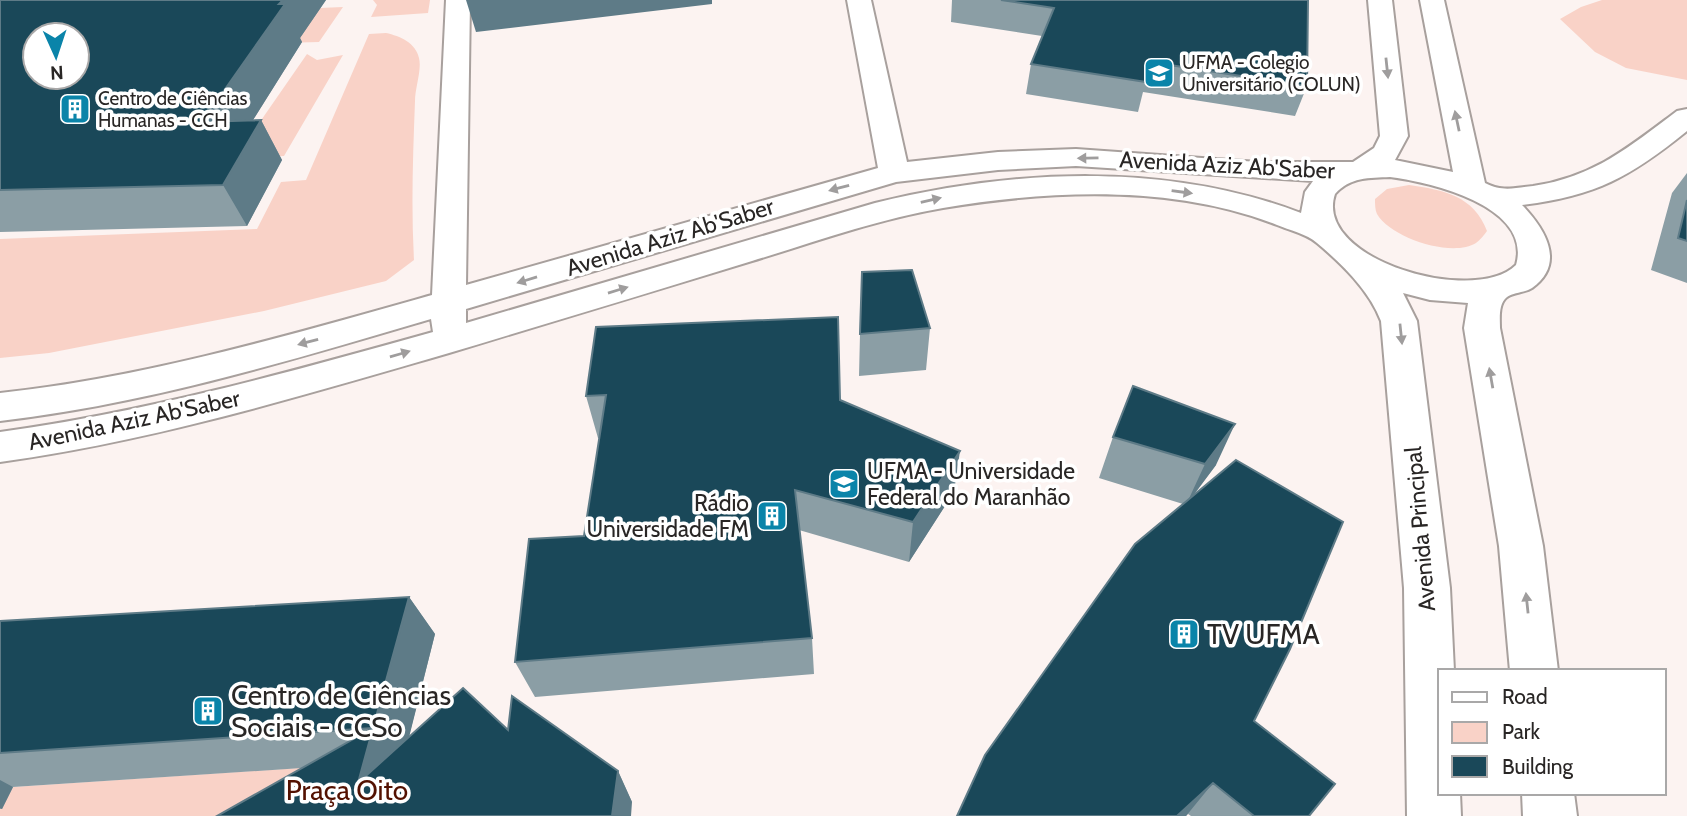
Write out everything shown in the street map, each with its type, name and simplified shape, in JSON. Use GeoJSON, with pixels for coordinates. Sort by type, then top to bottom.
{"type":"FeatureCollection","features":[{"type":"Feature","properties":{"kind":"street"},"geometry":{"type":"LineString","coordinates":[[447,341],[458,0]]}},
{"type":"Feature","properties":{"kind":"street"},"geometry":{"type":"LineString","coordinates":[[859,0],[894,173]]}},
{"type":"Feature","properties":{"kind":"street"},"geometry":{"type":"LineString","coordinates":[[1339,246],[1316,213],[1317,195],[1330,181],[1358,170],[1386,153],[1394,136],[1380,0]]}},
{"type":"Feature","properties":{"kind":"street"},"geometry":{"type":"LineString","coordinates":[[1432,0],[1482,193],[1515,216],[1530,234],[1536,252],[1531,269],[1518,282],[1494,290],[1483,307],[1482,328],[1521,545],[1534,669]]}},
{"type":"Feature","properties":{"kind":"street"},"geometry":{"type":"LineString","coordinates":[[1482,193],[1538,194],[1597,179],[1620,167],[1687,117]]}},
{"type":"Feature","properties":{"kind":"street","name":"Avenida Aziz Ab'Saber"},"geometry":{"type":"LineString","coordinates":[[0,407],[114,388],[215,366],[448,304],[894,173],[961,164],[1098,158],[1283,173],[1416,171],[1482,193]]}},
{"type":"Feature","properties":{"kind":"street","name":"Avenida Aziz Ab'Saber"},"geometry":{"type":"LineString","coordinates":[[0,447],[134,424],[239,399],[447,341],[886,210],[947,196],[1071,187],[1173,190],[1259,207],[1339,246],[1384,275],[1422,287],[1460,293],[1494,290]]}},
{"type":"Feature","properties":{"kind":"street","name":"Avenida Principal"},"geometry":{"type":"LineString","coordinates":[[1339,246],[1389,298],[1399,321],[1427,588],[1434,816]]}},
{"type":"Feature","properties":{"kind":"street"},"geometry":{"type":"LineString","coordinates":[[1548,795],[1550,816]]}},
{"type":"Feature","properties":{"kind":"green space"},"geometry":{"type":"Polygon","coordinates":[[[373,0],[430,0],[428,13],[371,17],[377,5],[373,0]]]}},
{"type":"Feature","properties":{"kind":"green space"},"geometry":{"type":"Polygon","coordinates":[[[1602,0],[1687,0],[1687,80],[1626,68],[1595,52],[1560,19],[1581,7],[1602,0]]]}},
{"type":"Feature","properties":{"kind":"green space"},"geometry":{"type":"Polygon","coordinates":[[[343,7],[319,42],[248,44],[273,10],[343,7]]]}},
{"type":"Feature","properties":{"kind":"green space"},"geometry":{"type":"Polygon","coordinates":[[[386,33],[411,44],[420,63],[415,96],[412,200],[414,260],[386,281],[264,311],[49,353],[0,358],[0,239],[257,229],[281,182],[306,180],[369,34],[386,33]]]}},
{"type":"Feature","properties":{"kind":"green space"},"geometry":{"type":"Polygon","coordinates":[[[307,54],[317,60],[343,55],[284,156],[263,157],[246,142],[307,54]]]}},
{"type":"Feature","properties":{"kind":"green space"},"geometry":{"type":"Polygon","coordinates":[[[1409,185],[1434,189],[1466,202],[1481,219],[1487,231],[1476,243],[1452,248],[1423,243],[1395,231],[1377,214],[1375,199],[1387,189],[1409,185]]]}},
{"type":"Feature","properties":{"kind":"green space","name":"Praça Oito"},"geometry":{"type":"Polygon","coordinates":[[[403,761],[358,816],[0,816],[0,809],[13,787],[403,761]]]}},
{"type":"Feature","properties":{"kind":"building","name":"Centro de Ciências Humanas - CCH"},"geometry":{"type":"Polygon","coordinates":[[[0,0],[283,0],[279,4],[285,4],[202,122],[261,120],[223,185],[0,190],[0,0]]]}},
{"type":"Feature","properties":{"kind":"building"},"geometry":{"type":"Polygon","coordinates":[[[1001,0],[1308,0],[1307,86],[1150,62],[1146,82],[1031,64],[1054,8],[1001,0]]]}},
{"type":"Feature","properties":{"kind":"building"},"geometry":{"type":"Polygon","coordinates":[[[1687,200],[1687,241],[1678,238],[1687,200]]]}},
{"type":"Feature","properties":{"kind":"building"},"geometry":{"type":"Polygon","coordinates":[[[912,270],[930,328],[860,334],[862,272],[912,270]]]}},
{"type":"Feature","properties":{"kind":"building","name":"Rádio Universidade FM"},"geometry":{"type":"Polygon","coordinates":[[[838,317],[840,400],[960,451],[913,522],[795,490],[812,638],[515,662],[529,539],[584,536],[606,395],[586,396],[596,327],[838,317]]]}},
{"type":"Feature","properties":{"kind":"building"},"geometry":{"type":"Polygon","coordinates":[[[1133,386],[1235,424],[1205,464],[1113,437],[1133,386]]]}},
{"type":"Feature","properties":{"kind":"building","name":"TV UFMA"},"geometry":{"type":"Polygon","coordinates":[[[1236,460],[1343,522],[1290,649],[1254,721],[1335,784],[1309,816],[1254,816],[1213,783],[1177,816],[957,816],[985,755],[1135,544],[1236,460]]]}},
{"type":"Feature","properties":{"kind":"building","name":"Centro de Ciências Sociais - CCSo"},"geometry":{"type":"Polygon","coordinates":[[[409,597],[373,728],[0,753],[0,621],[409,597]]]}},
{"type":"Feature","properties":{"kind":"building"},"geometry":{"type":"Polygon","coordinates":[[[463,688],[508,730],[512,696],[618,771],[612,816],[217,816],[373,728],[358,783],[463,688]]]}},
{"type":"Feature","properties":{"kind":"place","name":"UFMA - Colegio Universitário (COLUN)"},"geometry":{"type":"Point","coordinates":[1159,73]}},
{"type":"Feature","properties":{"kind":"place","name":"Centro de Ciências Humanas - CCH"},"geometry":{"type":"Point","coordinates":[75,109]}},
{"type":"Feature","properties":{"kind":"place","name":"UFMA - Universidade Federal do Maranhão"},"geometry":{"type":"Point","coordinates":[844,484]}},
{"type":"Feature","properties":{"kind":"place","name":"Rádio Universidade FM"},"geometry":{"type":"Point","coordinates":[772,516]}},
{"type":"Feature","properties":{"kind":"place","name":"TV UFMA"},"geometry":{"type":"Point","coordinates":[1184,634]}},
{"type":"Feature","properties":{"kind":"place","name":"Centro de Ciências Sociais - CCSo"},"geometry":{"type":"Point","coordinates":[208,711]}}]}
